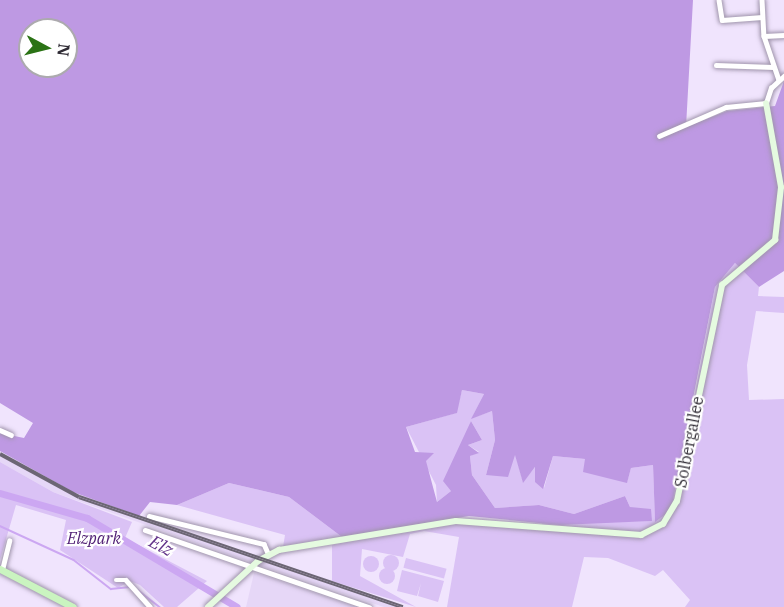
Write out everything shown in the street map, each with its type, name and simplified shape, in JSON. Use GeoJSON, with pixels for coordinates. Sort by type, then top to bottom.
{"type":"FeatureCollection","features":[{"type":"Feature","properties":{"kind":"main road"},"geometry":{"type":"LineString","coordinates":[[1,572],[74,607]]}},
{"type":"Feature","properties":{"kind":"street"},"geometry":{"type":"LineString","coordinates":[[719,0],[722,20],[762,17]]}},
{"type":"Feature","properties":{"kind":"street"},"geometry":{"type":"LineString","coordinates":[[659,136],[726,107],[766,103],[781,78],[773,67],[764,36],[762,0]]}},
{"type":"Feature","properties":{"kind":"street"},"geometry":{"type":"LineString","coordinates":[[764,36],[784,35]]}},
{"type":"Feature","properties":{"kind":"street"},"geometry":{"type":"LineString","coordinates":[[716,65],[773,67]]}},
{"type":"Feature","properties":{"kind":"street","name":"Solbergallee"},"geometry":{"type":"LineString","coordinates":[[208,607],[230,591],[250,567],[268,553],[456,521],[641,535],[663,524],[677,501],[722,285],[775,240],[781,187],[766,103]]}},
{"type":"Feature","properties":{"kind":"street"},"geometry":{"type":"LineString","coordinates":[[0,430],[11,435]]}},
{"type":"Feature","properties":{"kind":"street"},"geometry":{"type":"LineString","coordinates":[[149,516],[264,544],[268,553]]}},
{"type":"Feature","properties":{"kind":"street"},"geometry":{"type":"LineString","coordinates":[[145,530],[369,607]]}},
{"type":"Feature","properties":{"kind":"street"},"geometry":{"type":"LineString","coordinates":[[1,572],[9,541]]}},
{"type":"Feature","properties":{"kind":"street"},"geometry":{"type":"LineString","coordinates":[[116,580],[126,580],[150,607]]}},
{"type":"Feature","properties":{"kind":"shaded area"},"geometry":{"type":"Polygon","coordinates":[[[0,0],[693,0],[686,127],[727,111],[775,106],[784,81],[784,271],[759,287],[735,263],[715,287],[671,510],[655,522],[653,465],[631,468],[627,483],[583,472],[585,459],[553,456],[543,489],[535,482],[535,467],[523,483],[515,455],[508,477],[486,475],[495,440],[492,411],[471,419],[484,394],[462,390],[457,413],[406,427],[415,452],[434,453],[426,461],[437,502],[451,491],[443,481],[471,421],[482,440],[468,445],[479,453],[470,456],[472,475],[495,508],[539,505],[574,514],[625,496],[630,507],[651,509],[652,521],[559,525],[469,516],[342,537],[289,497],[229,483],[177,505],[150,502],[139,516],[73,492],[0,451],[0,433],[24,438],[33,423],[0,403],[0,0]]]}},
{"type":"Feature","properties":{"kind":"shaded area"},"geometry":{"type":"Polygon","coordinates":[[[0,451],[73,492],[256,556],[251,562],[53,492],[0,462],[0,451]]]}},
{"type":"Feature","properties":{"kind":"shaded area"},"geometry":{"type":"Polygon","coordinates":[[[264,559],[406,607],[384,607],[259,565],[264,559]]]}},
{"type":"Feature","properties":{"kind":"shaded area"},"geometry":{"type":"Polygon","coordinates":[[[254,573],[259,574],[357,607],[246,607],[254,573]]]}},
{"type":"Feature","properties":{"kind":"green space"},"geometry":{"type":"Polygon","coordinates":[[[735,263],[759,287],[758,296],[784,297],[784,313],[756,311],[747,365],[749,400],[784,399],[784,607],[685,607],[690,600],[663,570],[655,576],[608,558],[584,557],[572,607],[447,607],[459,537],[424,531],[410,534],[403,557],[362,549],[360,576],[416,607],[332,581],[332,545],[353,540],[457,522],[542,531],[542,523],[652,521],[630,507],[625,496],[574,514],[539,505],[495,508],[472,475],[470,456],[479,452],[468,445],[482,440],[471,421],[451,491],[437,502],[436,485],[406,427],[456,413],[462,390],[484,394],[472,418],[492,411],[495,440],[486,475],[515,453],[523,482],[536,466],[544,488],[553,456],[585,459],[627,482],[631,468],[653,465],[655,521],[677,487],[715,287],[735,263]]]}},
{"type":"Feature","properties":{"kind":"green space","name":"Elzpark"},"geometry":{"type":"Polygon","coordinates":[[[0,462],[53,492],[132,522],[125,538],[207,581],[177,607],[164,607],[140,585],[130,581],[118,588],[60,550],[66,520],[16,505],[0,560],[0,462]]]}},
{"type":"Feature","properties":{"kind":"green space"},"geometry":{"type":"Polygon","coordinates":[[[229,483],[289,497],[342,537],[283,547],[285,535],[177,505],[229,483]]]}},
{"type":"Feature","properties":{"kind":"green space"},"geometry":{"type":"Polygon","coordinates":[[[388,555],[394,555],[399,563],[397,569],[388,571],[383,566],[383,560],[388,555]]]}},
{"type":"Feature","properties":{"kind":"green space"},"geometry":{"type":"Polygon","coordinates":[[[368,556],[374,556],[379,564],[377,570],[368,572],[363,567],[363,561],[368,556]]]}},
{"type":"Feature","properties":{"kind":"green space"},"geometry":{"type":"Polygon","coordinates":[[[406,558],[447,569],[444,579],[403,568],[406,558]]]}},
{"type":"Feature","properties":{"kind":"green space"},"geometry":{"type":"Polygon","coordinates":[[[384,568],[390,568],[395,576],[393,582],[384,584],[379,579],[379,573],[384,568]]]}},
{"type":"Feature","properties":{"kind":"green space"},"geometry":{"type":"Polygon","coordinates":[[[402,570],[444,581],[438,602],[418,596],[421,583],[417,596],[397,591],[402,570]]]}},
{"type":"Feature","properties":{"kind":"waterway","name":"Elz"},"geometry":{"type":"LineString","coordinates":[[0,493],[87,518],[237,607]]}},
{"type":"Feature","properties":{"kind":"waterway"},"geometry":{"type":"LineString","coordinates":[[0,526],[74,560],[111,589],[130,587]]}},
{"type":"Feature","properties":{"kind":"waterway"},"geometry":{"type":"LineString","coordinates":[[138,590],[160,607]]}},
{"type":"Feature","properties":{"kind":"railway"},"geometry":{"type":"LineString","coordinates":[[0,454],[79,497],[403,607]]}}]}
